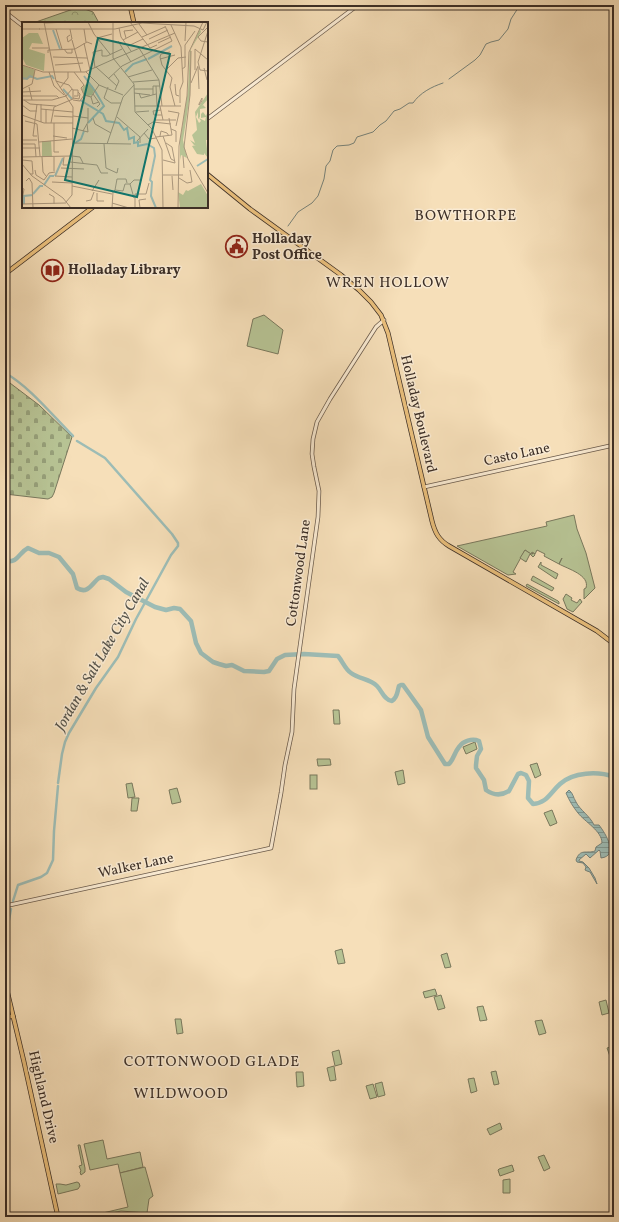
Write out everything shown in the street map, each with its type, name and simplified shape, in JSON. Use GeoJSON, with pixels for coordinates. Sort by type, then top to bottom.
{"type":"FeatureCollection","features":[{"type":"Feature","properties":{"kind":"main road"},"geometry":{"type":"LineString","coordinates":[[130,5],[134,22]]}},
{"type":"Feature","properties":{"kind":"main road","name":"Holladay Boulevard"},"geometry":{"type":"LineString","coordinates":[[208,175],[259,216],[355,286],[375,306],[384,320],[433,527],[437,536],[442,542],[597,631],[614,644]]}},
{"type":"Feature","properties":{"kind":"main road"},"geometry":{"type":"LineString","coordinates":[[5,274],[92,208]]}},
{"type":"Feature","properties":{"kind":"main road","name":"Highland Drive"},"geometry":{"type":"LineString","coordinates":[[5,982],[58,1217]]}},
{"type":"Feature","properties":{"kind":"main road"},"geometry":{"type":"LineString","coordinates":[[5,1018],[13,1016]]}},
{"type":"Feature","properties":{"kind":"street"},"geometry":{"type":"LineString","coordinates":[[208,118],[358,5]]}},
{"type":"Feature","properties":{"kind":"street"},"geometry":{"type":"LineString","coordinates":[[5,12],[22,25]]}},
{"type":"Feature","properties":{"kind":"street","name":"Cottonwood Lane"},"geometry":{"type":"LineString","coordinates":[[271,848],[292,732],[294,689],[318,511],[319,491],[312,454],[313,439],[318,422],[330,399],[376,327],[384,320]]}},
{"type":"Feature","properties":{"kind":"street","name":"Casto Lane"},"geometry":{"type":"LineString","coordinates":[[424,487],[614,445]]}},
{"type":"Feature","properties":{"kind":"street","name":"Walker Lane"},"geometry":{"type":"LineString","coordinates":[[5,906],[271,848]]}},
{"type":"Feature","properties":{"kind":"green space"},"geometry":{"type":"Polygon","coordinates":[[[79,7],[93,12],[98,22],[36,22],[79,7]]]}},
{"type":"Feature","properties":{"kind":"green space"},"geometry":{"type":"Polygon","coordinates":[[[264,315],[283,330],[278,354],[247,346],[253,319],[264,315]]]}},
{"type":"Feature","properties":{"kind":"green space"},"geometry":{"type":"Polygon","coordinates":[[[6,380],[39,405],[72,437],[54,493],[52,497],[48,499],[5,494],[6,380]]]}},
{"type":"Feature","properties":{"kind":"green space"},"geometry":{"type":"Polygon","coordinates":[[[574,515],[595,588],[584,599],[584,589],[586,588],[585,579],[544,556],[545,554],[537,550],[535,554],[532,552],[531,554],[525,550],[513,572],[516,574],[508,575],[457,546],[547,526],[546,522],[574,515]]]}},
{"type":"Feature","properties":{"kind":"green space"},"geometry":{"type":"Polygon","coordinates":[[[525,550],[531,554],[534,553],[535,555],[533,557],[530,554],[526,562],[520,558],[525,550]]]}},
{"type":"Feature","properties":{"kind":"green space"},"geometry":{"type":"Polygon","coordinates":[[[541,562],[541,565],[558,574],[556,579],[538,567],[541,562]]]}},
{"type":"Feature","properties":{"kind":"green space"},"geometry":{"type":"Polygon","coordinates":[[[533,576],[554,588],[552,591],[531,580],[533,576]]]}},
{"type":"Feature","properties":{"kind":"green space"},"geometry":{"type":"Polygon","coordinates":[[[527,584],[558,601],[559,604],[526,586],[527,584]]]}},
{"type":"Feature","properties":{"kind":"green space"},"geometry":{"type":"Polygon","coordinates":[[[566,594],[572,598],[571,600],[577,603],[580,599],[582,602],[573,612],[567,609],[563,599],[566,594]]]}},
{"type":"Feature","properties":{"kind":"green space"},"geometry":{"type":"Polygon","coordinates":[[[333,710],[339,710],[340,724],[334,724],[333,710]]]}},
{"type":"Feature","properties":{"kind":"green space"},"geometry":{"type":"Polygon","coordinates":[[[475,742],[477,749],[466,754],[463,747],[475,742]]]}},
{"type":"Feature","properties":{"kind":"green space"},"geometry":{"type":"Polygon","coordinates":[[[317,759],[330,759],[331,765],[318,766],[317,759]]]}},
{"type":"Feature","properties":{"kind":"green space"},"geometry":{"type":"Polygon","coordinates":[[[537,763],[541,775],[535,778],[530,765],[537,763]]]}},
{"type":"Feature","properties":{"kind":"green space"},"geometry":{"type":"Polygon","coordinates":[[[403,770],[405,783],[398,785],[395,772],[403,770]]]}},
{"type":"Feature","properties":{"kind":"green space"},"geometry":{"type":"Polygon","coordinates":[[[310,775],[317,775],[317,789],[310,789],[310,775]]]}},
{"type":"Feature","properties":{"kind":"green space"},"geometry":{"type":"Polygon","coordinates":[[[132,783],[135,797],[128,798],[126,784],[132,783]]]}},
{"type":"Feature","properties":{"kind":"green space"},"geometry":{"type":"Polygon","coordinates":[[[177,788],[181,802],[172,804],[169,790],[177,788]]]}},
{"type":"Feature","properties":{"kind":"green space"},"geometry":{"type":"Polygon","coordinates":[[[132,798],[139,798],[137,811],[131,811],[132,798]]]}},
{"type":"Feature","properties":{"kind":"green space"},"geometry":{"type":"Polygon","coordinates":[[[552,810],[557,823],[550,826],[544,813],[552,810]]]}},
{"type":"Feature","properties":{"kind":"green space"},"geometry":{"type":"Polygon","coordinates":[[[342,949],[345,963],[338,964],[335,951],[342,949]]]}},
{"type":"Feature","properties":{"kind":"green space"},"geometry":{"type":"Polygon","coordinates":[[[447,953],[451,967],[445,968],[441,955],[447,953]]]}},
{"type":"Feature","properties":{"kind":"green space"},"geometry":{"type":"Polygon","coordinates":[[[435,989],[437,995],[425,998],[423,992],[435,989]]]}},
{"type":"Feature","properties":{"kind":"green space"},"geometry":{"type":"Polygon","coordinates":[[[441,995],[445,1008],[438,1010],[434,997],[441,995]]]}},
{"type":"Feature","properties":{"kind":"green space"},"geometry":{"type":"Polygon","coordinates":[[[606,1000],[609,1013],[602,1015],[599,1002],[606,1000]]]}},
{"type":"Feature","properties":{"kind":"green space"},"geometry":{"type":"Polygon","coordinates":[[[483,1006],[487,1020],[480,1021],[477,1007],[483,1006]]]}},
{"type":"Feature","properties":{"kind":"green space"},"geometry":{"type":"Polygon","coordinates":[[[175,1019],[181,1019],[183,1033],[177,1034],[175,1019]]]}},
{"type":"Feature","properties":{"kind":"green space"},"geometry":{"type":"Polygon","coordinates":[[[542,1020],[546,1033],[539,1035],[535,1021],[542,1020]]]}},
{"type":"Feature","properties":{"kind":"green space"},"geometry":{"type":"Polygon","coordinates":[[[614,1046],[614,1061],[612,1062],[607,1048],[614,1046]]]}},
{"type":"Feature","properties":{"kind":"green space"},"geometry":{"type":"Polygon","coordinates":[[[339,1050],[342,1064],[335,1066],[332,1052],[339,1050]]]}},
{"type":"Feature","properties":{"kind":"green space"},"geometry":{"type":"Polygon","coordinates":[[[334,1066],[336,1080],[330,1081],[327,1068],[334,1066]]]}},
{"type":"Feature","properties":{"kind":"green space"},"geometry":{"type":"Polygon","coordinates":[[[496,1071],[499,1084],[494,1085],[491,1072],[496,1071]]]}},
{"type":"Feature","properties":{"kind":"green space"},"geometry":{"type":"Polygon","coordinates":[[[296,1072],[303,1072],[304,1086],[297,1087],[296,1072]]]}},
{"type":"Feature","properties":{"kind":"green space"},"geometry":{"type":"Polygon","coordinates":[[[474,1078],[477,1091],[471,1093],[468,1079],[474,1078]]]}},
{"type":"Feature","properties":{"kind":"green space"},"geometry":{"type":"Polygon","coordinates":[[[382,1082],[385,1095],[378,1097],[375,1084],[382,1082]]]}},
{"type":"Feature","properties":{"kind":"green space"},"geometry":{"type":"Polygon","coordinates":[[[373,1084],[377,1097],[370,1099],[366,1086],[373,1084]]]}},
{"type":"Feature","properties":{"kind":"green space"},"geometry":{"type":"Polygon","coordinates":[[[500,1123],[502,1129],[490,1135],[487,1129],[500,1123]]]}},
{"type":"Feature","properties":{"kind":"green space"},"geometry":{"type":"Polygon","coordinates":[[[103,1140],[107,1159],[140,1152],[143,1167],[120,1173],[118,1164],[90,1170],[84,1144],[103,1140]]]}},
{"type":"Feature","properties":{"kind":"green space"},"geometry":{"type":"Polygon","coordinates":[[[78,1145],[80,1145],[85,1168],[85,1172],[81,1175],[79,1166],[82,1165],[78,1145]]]}},
{"type":"Feature","properties":{"kind":"green space"},"geometry":{"type":"Polygon","coordinates":[[[544,1155],[550,1168],[544,1171],[538,1157],[544,1155]]]}},
{"type":"Feature","properties":{"kind":"green space"},"geometry":{"type":"Polygon","coordinates":[[[512,1165],[514,1171],[500,1176],[499,1169],[512,1165]]]}},
{"type":"Feature","properties":{"kind":"green space"},"geometry":{"type":"Polygon","coordinates":[[[145,1167],[153,1196],[149,1199],[147,1213],[121,1211],[95,1217],[86,1217],[128,1207],[120,1173],[145,1167]]]}},
{"type":"Feature","properties":{"kind":"green space"},"geometry":{"type":"Polygon","coordinates":[[[510,1179],[510,1193],[503,1193],[503,1180],[510,1179]]]}},
{"type":"Feature","properties":{"kind":"green space"},"geometry":{"type":"Polygon","coordinates":[[[77,1182],[80,1186],[78,1189],[58,1194],[56,1184],[66,1185],[77,1182]]]}},
{"type":"Feature","properties":{"kind":"water"},"geometry":{"type":"Polygon","coordinates":[[[569,790],[578,805],[594,825],[599,825],[609,844],[609,853],[606,856],[601,858],[599,850],[590,858],[586,854],[579,860],[583,862],[589,868],[597,884],[590,872],[585,870],[586,867],[583,863],[577,862],[576,860],[580,854],[584,852],[595,851],[596,847],[602,843],[601,839],[596,831],[576,811],[566,793],[569,790]]]}},
{"type":"Feature","properties":{"kind":"waterway"},"geometry":{"type":"LineString","coordinates":[[449,79],[475,60],[480,55],[486,44],[499,40],[508,29],[511,19],[520,5]]}},
{"type":"Feature","properties":{"kind":"waterway"},"geometry":{"type":"LineString","coordinates":[[288,226],[298,212],[312,203],[318,196],[324,179],[326,166],[330,161],[333,150],[337,146],[349,145],[354,143],[357,137],[373,132],[386,121],[394,111],[409,103],[413,103],[426,91],[443,83]]}},
{"type":"Feature","properties":{"kind":"waterway","name":"Jordan & Salt Lake City Canal"},"geometry":{"type":"LineString","coordinates":[[5,373],[32,393],[73,436]]}},
{"type":"Feature","properties":{"kind":"waterway","name":"Jordan & Salt Lake City Canal"},"geometry":{"type":"LineString","coordinates":[[58,783],[62,754],[69,733],[96,688],[118,657],[136,619],[171,555],[178,546],[178,543],[172,534],[105,458],[77,441]]}},
{"type":"Feature","properties":{"kind":"waterway"},"geometry":{"type":"LineString","coordinates":[[5,561],[13,561],[28,548],[39,553],[49,553],[59,557],[73,574],[77,588],[81,590],[90,588],[99,578],[103,577],[109,579],[126,592],[155,607],[166,610],[174,608],[180,609],[191,621],[196,643],[201,653],[213,662],[219,664],[226,666],[232,665],[244,671],[264,672],[269,671],[277,659],[285,655],[304,654],[338,656],[349,671],[354,675],[374,684],[389,700],[392,701],[394,699],[399,686],[403,685],[421,710],[428,737],[445,764],[449,764],[451,762],[457,749],[463,743],[471,740],[479,741],[481,749],[477,756],[476,768],[484,780],[486,790],[491,793],[506,793],[509,791],[518,774],[521,773],[526,775],[529,781],[528,798],[533,804],[545,800],[560,784],[572,777],[593,773],[614,777]]}},
{"type":"Feature","properties":{"kind":"waterway","name":"Jordan & Salt Lake City Canal"},"geometry":{"type":"LineString","coordinates":[[13,901],[18,885],[41,877],[47,873],[53,860],[58,786]]}},
{"type":"Feature","properties":{"kind":"waterway","name":"Jordan & Salt Lake City Canal"},"geometry":{"type":"LineString","coordinates":[[5,929],[8,925],[11,909]]}},
{"type":"Feature","properties":{"kind":"place","name":"Holladay Post Office"},"geometry":{"type":"Point","coordinates":[236,247]}},
{"type":"Feature","properties":{"kind":"place","name":"Holladay Library"},"geometry":{"type":"Point","coordinates":[52,270]}},
{"type":"Feature","properties":{"kind":"district","name":"BOWTHORPE"},"geometry":{"type":"Point","coordinates":[466,216]}},
{"type":"Feature","properties":{"kind":"district","name":"WREN HOLLOW"},"geometry":{"type":"Point","coordinates":[388,283]}},
{"type":"Feature","properties":{"kind":"district","name":"COTTONWOOD GLADE"},"geometry":{"type":"Point","coordinates":[212,1062]}},
{"type":"Feature","properties":{"kind":"district","name":"WILDWOOD"},"geometry":{"type":"Point","coordinates":[181,1094]}}]}
